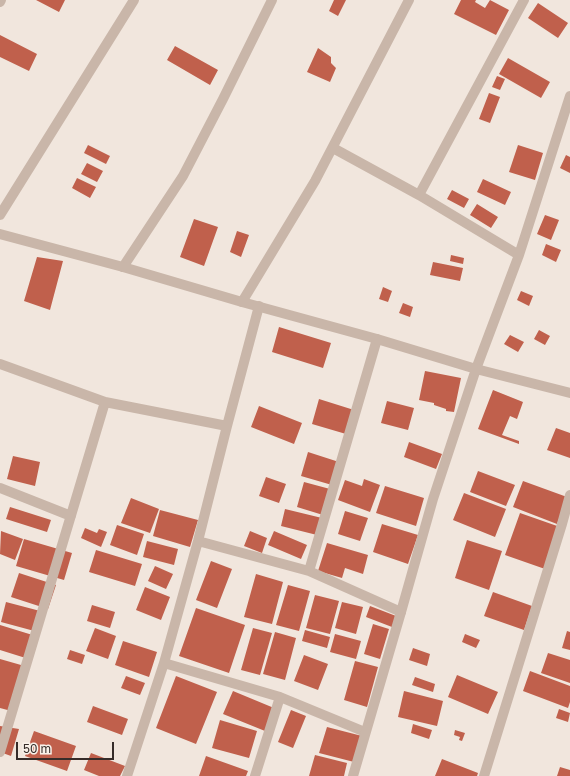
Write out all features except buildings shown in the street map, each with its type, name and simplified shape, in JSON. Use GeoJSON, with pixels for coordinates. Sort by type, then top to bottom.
{"type":"FeatureCollection","features":[{"type":"Feature","properties":{"kind":"street"},"geometry":{"type":"LineString","coordinates":[[0,215],[134,0]]}},
{"type":"Feature","properties":{"kind":"street"},"geometry":{"type":"LineString","coordinates":[[123,267],[182,176],[223,99],[272,0]]}},
{"type":"Feature","properties":{"kind":"street"},"geometry":{"type":"LineString","coordinates":[[419,195],[524,0]]}},
{"type":"Feature","properties":{"kind":"street"},"geometry":{"type":"LineString","coordinates":[[242,302],[316,181],[405,2]]}},
{"type":"Feature","properties":{"kind":"street"},"geometry":{"type":"LineString","coordinates":[[353,776],[433,499],[476,369],[519,255],[570,96]]}},
{"type":"Feature","properties":{"kind":"street"},"geometry":{"type":"LineString","coordinates":[[333,148],[419,195],[519,255]]}},
{"type":"Feature","properties":{"kind":"street"},"geometry":{"type":"LineString","coordinates":[[0,234],[377,338],[476,369],[570,393]]}},
{"type":"Feature","properties":{"kind":"street"},"geometry":{"type":"LineString","coordinates":[[127,776],[164,663],[198,541],[259,306]]}},
{"type":"Feature","properties":{"kind":"street"},"geometry":{"type":"LineString","coordinates":[[309,571],[377,338]]}},
{"type":"Feature","properties":{"kind":"street"},"geometry":{"type":"LineString","coordinates":[[0,364],[105,402],[227,426]]}},
{"type":"Feature","properties":{"kind":"street"},"geometry":{"type":"LineString","coordinates":[[0,752],[105,402]]}},
{"type":"Feature","properties":{"kind":"street"},"geometry":{"type":"LineString","coordinates":[[0,488],[71,516]]}},
{"type":"Feature","properties":{"kind":"street"},"geometry":{"type":"LineString","coordinates":[[484,776],[566,525],[570,495]]}},
{"type":"Feature","properties":{"kind":"street"},"geometry":{"type":"LineString","coordinates":[[198,541],[309,571],[401,612]]}},
{"type":"Feature","properties":{"kind":"street"},"geometry":{"type":"LineString","coordinates":[[164,663],[280,697],[365,732]]}},
{"type":"Feature","properties":{"kind":"street"},"geometry":{"type":"LineString","coordinates":[[256,776],[280,697]]}}]}
